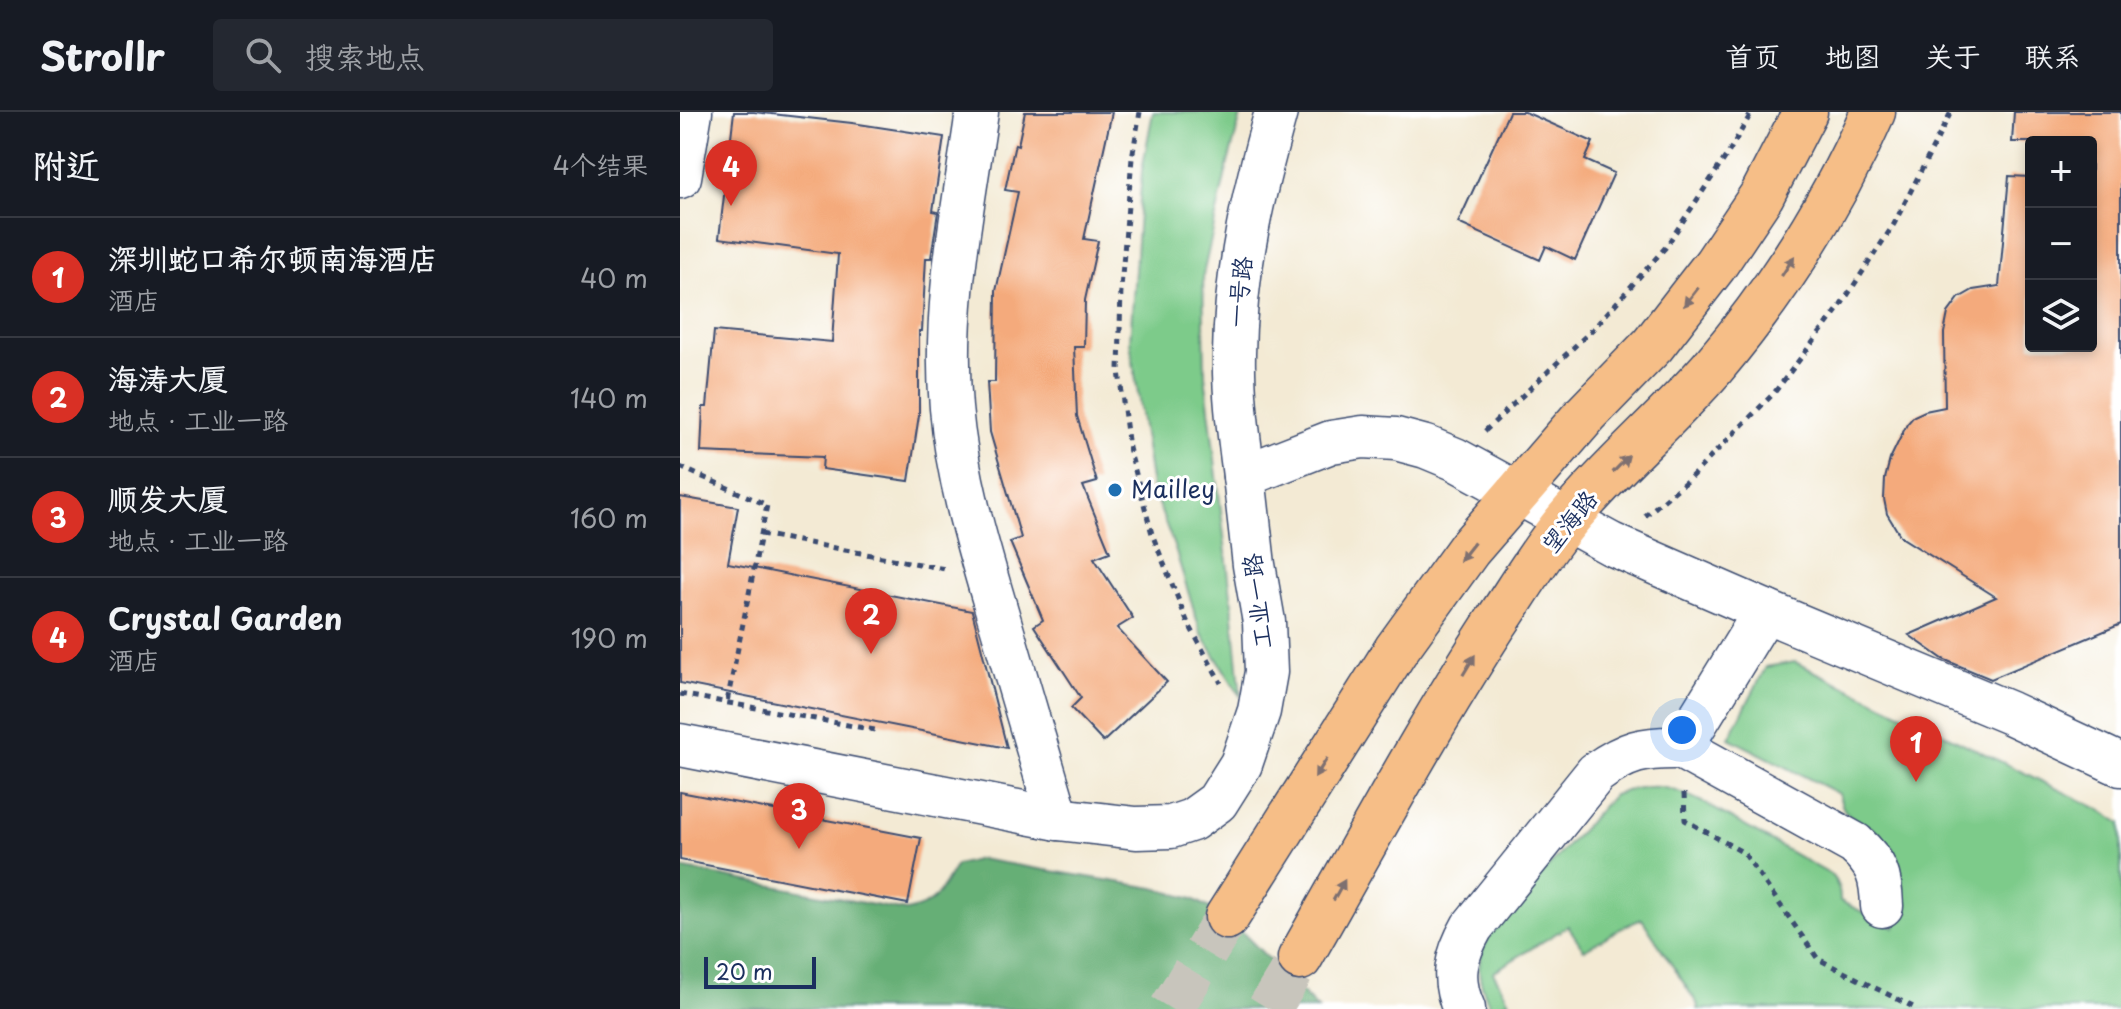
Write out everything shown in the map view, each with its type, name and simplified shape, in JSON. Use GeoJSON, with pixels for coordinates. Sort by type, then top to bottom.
{"type":"FeatureCollection","features":[{"type":"Feature","properties":{"kind":"main road"},"geometry":{"type":"LineString","coordinates":[[1227,917],[1396,650],[1469,549],[1586,414],[1653,345],[1715,265],[1762,195],[1805,112]]}},
{"type":"Feature","properties":{"kind":"main road","name":"望海路"},"geometry":{"type":"LineString","coordinates":[[1300,958],[1477,653],[1567,520],[1712,368],[1765,302],[1816,223],[1873,112]]}},
{"type":"Feature","properties":{"kind":"street"},"geometry":{"type":"LineString","coordinates":[[680,177],[691,112]]}},
{"type":"Feature","properties":{"kind":"street"},"geometry":{"type":"LineString","coordinates":[[977,112],[952,283],[948,344],[951,409],[962,486],[1058,819]]}},
{"type":"Feature","properties":{"kind":"street","name":"一号路"},"geometry":{"type":"LineString","coordinates":[[1244,476],[1234,356],[1237,299],[1246,238],[1276,112]]}},
{"type":"Feature","properties":{"kind":"street"},"geometry":{"type":"LineString","coordinates":[[1244,476],[1331,442],[1363,437],[1396,439],[1426,447],[1455,459],[1611,544],[2010,713],[2121,765]]}},
{"type":"Feature","properties":{"kind":"street","name":"工业一路"},"geometry":{"type":"LineString","coordinates":[[680,745],[1058,819],[1136,828],[1171,827],[1192,820],[1217,802],[1241,764],[1259,711],[1266,672],[1264,622],[1244,476]]}},
{"type":"Feature","properties":{"kind":"street"},"geometry":{"type":"LineString","coordinates":[[1681,748],[1765,611]]}},
{"type":"Feature","properties":{"kind":"street"},"geometry":{"type":"LineString","coordinates":[[1464,1009],[1456,975],[1459,949],[1472,927],[1596,773],[1617,758],[1639,751],[1681,748],[1855,844],[1877,869],[1882,906]]}},
{"type":"Feature","properties":{"kind":"path"},"geometry":{"type":"LineString","coordinates":[[1140,112],[1132,158],[1121,288],[1119,371],[1129,448],[1152,534],[1187,621],[1221,683]]}},
{"type":"Feature","properties":{"kind":"path"},"geometry":{"type":"LineString","coordinates":[[1514,403],[1594,328],[1665,248],[1752,112]]}},
{"type":"Feature","properties":{"kind":"path"},"geometry":{"type":"LineString","coordinates":[[1611,544],[1689,479],[1774,393],[1839,308],[1894,224],[1951,112]]}},
{"type":"Feature","properties":{"kind":"path"},"geometry":{"type":"LineString","coordinates":[[680,467],[767,505],[727,702]]}},
{"type":"Feature","properties":{"kind":"path"},"geometry":{"type":"LineString","coordinates":[[761,534],[987,577]]}},
{"type":"Feature","properties":{"kind":"path"},"geometry":{"type":"LineString","coordinates":[[680,694],[875,730]]}},
{"type":"Feature","properties":{"kind":"path"},"geometry":{"type":"LineString","coordinates":[[1681,748],[1685,820],[1744,853],[1818,959],[1917,1009]]}},
{"type":"Feature","properties":{"kind":"green space"},"geometry":{"type":"Polygon","coordinates":[[[1153,112],[1242,112],[1203,275],[1205,375],[1241,697],[1201,633],[1152,487],[1130,341],[1142,170],[1153,112]]]}},
{"type":"Feature","properties":{"kind":"green space"},"geometry":{"type":"Polygon","coordinates":[[[1795,662],[2099,809],[2121,823],[2121,1009],[1697,1009],[1698,1005],[1642,919],[1584,950],[1568,926],[1493,972],[1509,1001],[1492,1009],[1482,986],[1479,967],[1495,926],[1613,795],[1639,788],[1670,789],[1704,803],[1831,875],[1838,887],[1840,901],[1895,928],[1901,903],[1902,877],[1895,853],[1888,843],[1846,812],[1839,794],[1729,738],[1766,667],[1795,662]]]}},
{"type":"Feature","properties":{"kind":"green space"},"geometry":{"type":"Polygon","coordinates":[[[979,859],[1154,888],[1193,899],[1221,914],[1242,932],[1318,1009],[680,1009],[680,868],[906,911],[932,900],[956,865],[979,859]]]}},
{"type":"Feature","properties":{"kind":"building"},"geometry":{"type":"Polygon","coordinates":[[[734,112],[852,123],[944,137],[933,211],[938,212],[931,258],[926,258],[922,331],[919,331],[919,415],[909,481],[822,469],[823,457],[701,452],[703,407],[707,407],[714,331],[832,342],[838,254],[719,238],[734,112]]]}},
{"type":"Feature","properties":{"kind":"building"},"geometry":{"type":"Polygon","coordinates":[[[1025,112],[1112,112],[1084,239],[1098,241],[1085,300],[1084,347],[1074,347],[1077,416],[1097,482],[1083,486],[1110,552],[1094,558],[1133,618],[1117,628],[1167,682],[1103,742],[1071,708],[1081,698],[1034,626],[1043,620],[1010,542],[1021,538],[990,432],[987,382],[995,382],[996,291],[1018,192],[1005,190],[1025,112]]]}},
{"type":"Feature","properties":{"kind":"building"},"geometry":{"type":"Polygon","coordinates":[[[1509,112],[1525,112],[1593,142],[1585,160],[1614,173],[1575,260],[1546,246],[1540,260],[1458,223],[1509,112]]]}},
{"type":"Feature","properties":{"kind":"building"},"geometry":{"type":"Polygon","coordinates":[[[2014,112],[2121,112],[2121,624],[1991,679],[1943,659],[1909,635],[1996,597],[1901,537],[1887,514],[1884,499],[1890,459],[1907,424],[1925,411],[1945,407],[1944,333],[1948,313],[1959,298],[1973,290],[1999,286],[2009,176],[2025,177],[2025,352],[2097,352],[2097,136],[2025,136],[2025,142],[2012,142],[2014,112]]]}},
{"type":"Feature","properties":{"kind":"building"},"geometry":{"type":"Polygon","coordinates":[[[680,497],[738,507],[728,563],[972,611],[1007,748],[680,683],[680,497]]]}},
{"type":"Feature","properties":{"kind":"building"},"geometry":{"type":"Polygon","coordinates":[[[680,792],[921,838],[908,904],[680,860],[680,792]]]}},
{"type":"Feature","properties":{"kind":"tunnel"},"geometry":{"type":"LineString","coordinates":[[1171,1009],[1227,917]]}},
{"type":"Feature","properties":{"kind":"tunnel"},"geometry":{"type":"LineString","coordinates":[[1269,1009],[1300,958]]}},
{"type":"Feature","properties":{"kind":"place","name":"Crystal Garden"},"geometry":{"type":"Point","coordinates":[731,206]}},
{"type":"Feature","properties":{"kind":"place","name":"Mailley"},"geometry":{"type":"Point","coordinates":[1115,490]}},
{"type":"Feature","properties":{"kind":"place","name":"海涛大厦"},"geometry":{"type":"Point","coordinates":[871,654]}},
{"type":"Feature","properties":{"kind":"place","name":"深圳蛇口希尔顿南海酒店"},"geometry":{"type":"Point","coordinates":[1916,782]}},
{"type":"Feature","properties":{"kind":"place","name":"顺发大厦"},"geometry":{"type":"Point","coordinates":[799,849]}}]}
